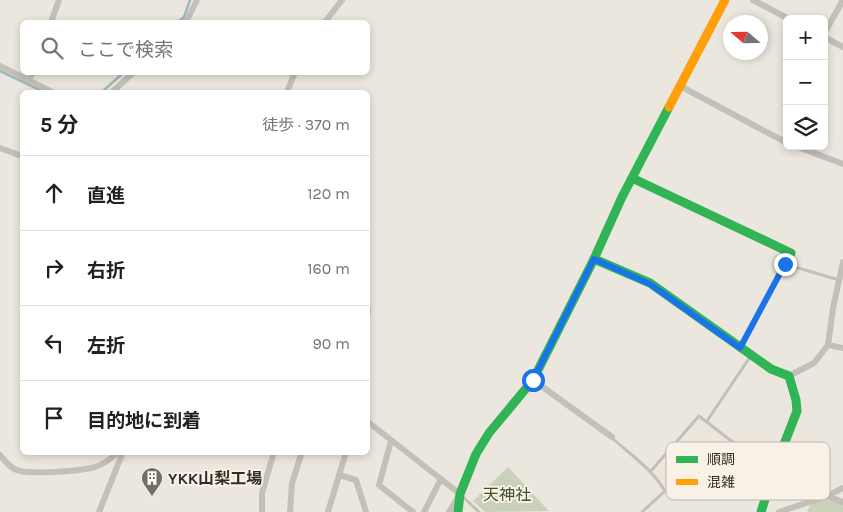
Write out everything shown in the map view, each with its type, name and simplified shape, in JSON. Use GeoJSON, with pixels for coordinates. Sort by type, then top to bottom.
{"type":"FeatureCollection","features":[{"type":"Feature","properties":{"kind":"street"},"geometry":{"type":"LineString","coordinates":[[51,20],[59,0]]}},
{"type":"Feature","properties":{"kind":"street"},"geometry":{"type":"LineString","coordinates":[[187,20],[197,0]]}},
{"type":"Feature","properties":{"kind":"street"},"geometry":{"type":"LineString","coordinates":[[327,20],[342,0]]}},
{"type":"Feature","properties":{"kind":"street"},"geometry":{"type":"LineString","coordinates":[[449,512],[460,494],[476,454],[489,433],[533,380],[594,259],[632,178],[725,0]]}},
{"type":"Feature","properties":{"kind":"street"},"geometry":{"type":"LineString","coordinates":[[753,0],[783,16]]}},
{"type":"Feature","properties":{"kind":"street"},"geometry":{"type":"LineString","coordinates":[[828,28],[843,0]]}},
{"type":"Feature","properties":{"kind":"street"},"geometry":{"type":"LineString","coordinates":[[828,38],[843,47]]}},
{"type":"Feature","properties":{"kind":"street"},"geometry":{"type":"LineString","coordinates":[[0,66],[48,90]]}},
{"type":"Feature","properties":{"kind":"street"},"geometry":{"type":"LineString","coordinates":[[29,81],[31,75]]}},
{"type":"Feature","properties":{"kind":"street"},"geometry":{"type":"LineString","coordinates":[[114,90],[131,75]]}},
{"type":"Feature","properties":{"kind":"street"},"geometry":{"type":"LineString","coordinates":[[288,90],[294,75]]}},
{"type":"Feature","properties":{"kind":"street"},"geometry":{"type":"LineString","coordinates":[[680,86],[783,141]]}},
{"type":"Feature","properties":{"kind":"street"},"geometry":{"type":"LineString","coordinates":[[0,148],[20,155]]}},
{"type":"Feature","properties":{"kind":"street"},"geometry":{"type":"LineString","coordinates":[[806,150],[843,164]]}},
{"type":"Feature","properties":{"kind":"street"},"geometry":{"type":"LineString","coordinates":[[632,178],[790,253]]}},
{"type":"Feature","properties":{"kind":"street"},"geometry":{"type":"LineString","coordinates":[[594,259],[650,284],[770,369],[789,376],[814,363],[828,345],[833,308],[843,262]]}},
{"type":"Feature","properties":{"kind":"street"},"geometry":{"type":"LineString","coordinates":[[828,345],[843,348]]}},
{"type":"Feature","properties":{"kind":"street"},"geometry":{"type":"LineString","coordinates":[[785,442],[797,411],[789,376]]}},
{"type":"Feature","properties":{"kind":"street"},"geometry":{"type":"LineString","coordinates":[[533,380],[612,438]]}},
{"type":"Feature","properties":{"kind":"street"},"geometry":{"type":"LineString","coordinates":[[370,424],[460,494]]}},
{"type":"Feature","properties":{"kind":"street"},"geometry":{"type":"LineString","coordinates":[[391,441],[378,485],[413,512]]}},
{"type":"Feature","properties":{"kind":"street"},"geometry":{"type":"LineString","coordinates":[[0,455],[11,467],[19,471],[31,472],[95,467],[115,455]]}},
{"type":"Feature","properties":{"kind":"street"},"geometry":{"type":"LineString","coordinates":[[100,512],[122,455]]}},
{"type":"Feature","properties":{"kind":"street"},"geometry":{"type":"LineString","coordinates":[[262,512],[262,493],[273,455]]}},
{"type":"Feature","properties":{"kind":"street"},"geometry":{"type":"LineString","coordinates":[[290,512],[292,483],[301,455]]}},
{"type":"Feature","properties":{"kind":"street"},"geometry":{"type":"LineString","coordinates":[[328,512],[345,455]]}},
{"type":"Feature","properties":{"kind":"street"},"geometry":{"type":"LineString","coordinates":[[339,475],[356,480],[366,512]]}},
{"type":"Feature","properties":{"kind":"street"},"geometry":{"type":"LineString","coordinates":[[424,512],[442,479]]}},
{"type":"Feature","properties":{"kind":"street"},"geometry":{"type":"LineString","coordinates":[[830,494],[843,488]]}},
{"type":"Feature","properties":{"kind":"street"},"geometry":{"type":"LineString","coordinates":[[458,512],[460,494]]}},
{"type":"Feature","properties":{"kind":"street"},"geometry":{"type":"LineString","coordinates":[[830,497],[843,502]]}},
{"type":"Feature","properties":{"kind":"street"},"geometry":{"type":"LineString","coordinates":[[761,512],[765,500]]}},
{"type":"Feature","properties":{"kind":"street"},"geometry":{"type":"LineString","coordinates":[[779,512],[815,500]]}},
{"type":"Feature","properties":{"kind":"lane"},"geometry":{"type":"LineString","coordinates":[[740,348],[790,253]]}},
{"type":"Feature","properties":{"kind":"lane"},"geometry":{"type":"LineString","coordinates":[[785,264],[839,280]]}},
{"type":"Feature","properties":{"kind":"lane"},"geometry":{"type":"LineString","coordinates":[[707,421],[751,356]]}},
{"type":"Feature","properties":{"kind":"lane"},"geometry":{"type":"LineString","coordinates":[[676,442],[699,416],[734,442]]}},
{"type":"Feature","properties":{"kind":"lane"},"geometry":{"type":"LineString","coordinates":[[612,438],[650,472],[666,491],[642,512]]}},
{"type":"Feature","properties":{"kind":"lane"},"geometry":{"type":"LineString","coordinates":[[650,472],[666,454]]}},
{"type":"Feature","properties":{"kind":"lane"},"geometry":{"type":"LineString","coordinates":[[460,494],[479,512]]}},
{"type":"Feature","properties":{"kind":"green space","name":"天神社"},"geometry":{"type":"Polygon","coordinates":[[[508,467],[549,511],[485,512],[473,501],[508,467]]]}},
{"type":"Feature","properties":{"kind":"green space"},"geometry":{"type":"Polygon","coordinates":[[[830,497],[843,503],[843,512],[807,512],[812,501],[830,500],[830,497]]]}},
{"type":"Feature","properties":{"kind":"waterway"},"geometry":{"type":"LineString","coordinates":[[180,20],[184,17],[190,0]]}},
{"type":"Feature","properties":{"kind":"waterway"},"geometry":{"type":"LineString","coordinates":[[0,71],[40,90]]}},
{"type":"Feature","properties":{"kind":"waterway"},"geometry":{"type":"LineString","coordinates":[[104,90],[121,75]]}},
{"type":"Feature","properties":{"kind":"traffic: fast"},"geometry":{"type":"LineString","coordinates":[[458,512],[460,494],[476,454],[489,433],[533,380],[594,259],[622,197],[669,107]]}},
{"type":"Feature","properties":{"kind":"traffic: fast"},"geometry":{"type":"LineString","coordinates":[[632,178],[791,253]]}},
{"type":"Feature","properties":{"kind":"traffic: fast"},"geometry":{"type":"LineString","coordinates":[[594,259],[650,283],[771,369],[789,376],[797,411],[785,442]]}},
{"type":"Feature","properties":{"kind":"traffic: fast"},"geometry":{"type":"LineString","coordinates":[[761,512],[765,500]]}},
{"type":"Feature","properties":{"kind":"traffic: slow"},"geometry":{"type":"LineString","coordinates":[[669,107],[725,0]]}},
{"type":"Feature","properties":{"kind":"place","name":"YKK山梨工場"},"geometry":{"type":"Point","coordinates":[152,497]}},
{"type":"Feature","properties":{"kind":"route"},"geometry":{"type":"LineString","coordinates":[[533,380],[578,287],[594,259],[650,284],[740,348],[785,264]]}}]}
